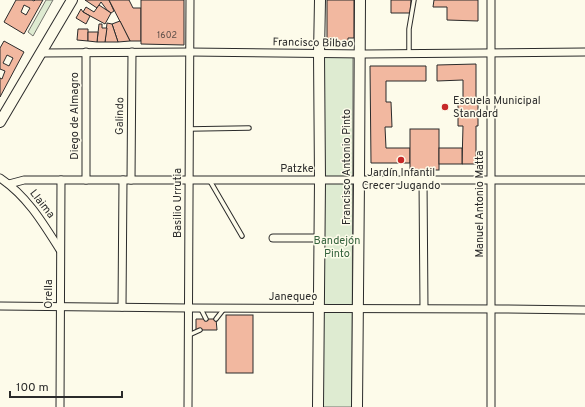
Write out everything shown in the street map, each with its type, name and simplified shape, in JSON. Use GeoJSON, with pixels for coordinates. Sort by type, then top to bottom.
{"type":"FeatureCollection","features":[{"type":"Feature","properties":{"kind":"main road"},"geometry":{"type":"LineString","coordinates":[[0,122],[72,0]]}},
{"type":"Feature","properties":{"kind":"main road"},"geometry":{"type":"LineString","coordinates":[[318,407],[320,308],[320,0]]}},
{"type":"Feature","properties":{"kind":"main road","name":"Francisco Antonio Pinto"},"geometry":{"type":"LineString","coordinates":[[357,407],[357,308],[360,180],[360,0]]}},
{"type":"Feature","properties":{"kind":"street","name":"Basilio Urrutia"},"geometry":{"type":"LineString","coordinates":[[188,407],[190,0]]}},
{"type":"Feature","properties":{"kind":"street","name":"Manuel Antonio Matta"},"geometry":{"type":"LineString","coordinates":[[491,0],[491,407]]}},
{"type":"Feature","properties":{"kind":"street","name":"Diego de Almagro"},"geometry":{"type":"LineString","coordinates":[[86,52],[86,180]]}},
{"type":"Feature","properties":{"kind":"street","name":"Galindo"},"geometry":{"type":"LineString","coordinates":[[131,180],[132,52]]}},
{"type":"Feature","properties":{"kind":"street","name":"Francisco Bilbao"},"geometry":{"type":"LineString","coordinates":[[41,53],[189,52],[409,54],[585,52]]}},
{"type":"Feature","properties":{"kind":"street","name":"Llaima"},"geometry":{"type":"LineString","coordinates":[[0,178],[26,199],[39,216],[60,250]]}},
{"type":"Feature","properties":{"kind":"street","name":"Patzke"},"geometry":{"type":"LineString","coordinates":[[9,184],[24,180],[585,180]]}},
{"type":"Feature","properties":{"kind":"street","name":"Orella"},"geometry":{"type":"LineString","coordinates":[[60,180],[60,407]]}},
{"type":"Feature","properties":{"kind":"street"},"geometry":{"type":"LineString","coordinates":[[122,307],[123,180]]}},
{"type":"Feature","properties":{"kind":"street"},"geometry":{"type":"LineString","coordinates":[[424,180],[424,308]]}},
{"type":"Feature","properties":{"kind":"street"},"geometry":{"type":"LineString","coordinates":[[273,238],[320,238]]}},
{"type":"Feature","properties":{"kind":"street","name":"Janequeo"},"geometry":{"type":"LineString","coordinates":[[0,306],[585,310]]}},
{"type":"Feature","properties":{"kind":"lane"},"geometry":{"type":"LineString","coordinates":[[409,54],[409,29],[414,0]]}},
{"type":"Feature","properties":{"kind":"lane"},"geometry":{"type":"LineString","coordinates":[[189,129],[249,128]]}},
{"type":"Feature","properties":{"kind":"lane"},"geometry":{"type":"LineString","coordinates":[[209,180],[242,236]]}},
{"type":"Feature","properties":{"kind":"lane"},"geometry":{"type":"LineString","coordinates":[[200,308],[206,319]]}},
{"type":"Feature","properties":{"kind":"lane"},"geometry":{"type":"LineString","coordinates":[[216,319],[226,308]]}},
{"type":"Feature","properties":{"kind":"lane"},"geometry":{"type":"LineString","coordinates":[[188,336],[193,332],[200,330]]}},
{"type":"Feature","properties":{"kind":"green space"},"geometry":{"type":"Polygon","coordinates":[[[46,0],[53,0],[33,36],[28,32],[46,0]]]}},
{"type":"Feature","properties":{"kind":"green space","name":"Bandejón Pinto"},"geometry":{"type":"Polygon","coordinates":[[[324,56],[353,57],[352,407],[323,407],[324,56]]]}},
{"type":"Feature","properties":{"kind":"building"},"geometry":{"type":"Polygon","coordinates":[[[16,0],[43,0],[24,34],[4,22],[16,0]],[[24,5],[21,12],[26,15],[30,8],[24,5]]]}},
{"type":"Feature","properties":{"kind":"building"},"geometry":{"type":"Polygon","coordinates":[[[85,0],[109,0],[114,11],[111,13],[101,2],[97,8],[85,0]]]}},
{"type":"Feature","properties":{"kind":"building"},"geometry":{"type":"Polygon","coordinates":[[[109,0],[129,0],[133,8],[141,8],[141,41],[130,41],[109,0]]]}},
{"type":"Feature","properties":{"kind":"building"},"geometry":{"type":"Polygon","coordinates":[[[141,0],[184,0],[184,45],[141,44],[141,0]]]}},
{"type":"Feature","properties":{"kind":"building"},"geometry":{"type":"Polygon","coordinates":[[[327,0],[354,0],[354,38],[348,38],[348,42],[331,42],[332,38],[327,39],[327,0]]]}},
{"type":"Feature","properties":{"kind":"building"},"geometry":{"type":"Polygon","coordinates":[[[391,0],[411,0],[410,13],[391,13],[391,0]]]}},
{"type":"Feature","properties":{"kind":"building"},"geometry":{"type":"Polygon","coordinates":[[[434,0],[478,0],[478,21],[447,20],[447,7],[433,7],[434,0]]]}},
{"type":"Feature","properties":{"kind":"building"},"geometry":{"type":"Polygon","coordinates":[[[99,5],[111,13],[105,24],[83,12],[86,7],[94,12],[99,5]]]}},
{"type":"Feature","properties":{"kind":"building"},"geometry":{"type":"Polygon","coordinates":[[[81,9],[90,16],[86,24],[76,18],[81,9]]]}},
{"type":"Feature","properties":{"kind":"building"},"geometry":{"type":"Polygon","coordinates":[[[120,21],[130,41],[118,42],[112,24],[120,21]]]}},
{"type":"Feature","properties":{"kind":"building"},"geometry":{"type":"Polygon","coordinates":[[[107,23],[112,24],[118,42],[105,42],[107,23]]]}},
{"type":"Feature","properties":{"kind":"building"},"geometry":{"type":"Polygon","coordinates":[[[99,24],[102,24],[102,28],[107,28],[105,42],[97,42],[99,24]]]}},
{"type":"Feature","properties":{"kind":"building"},"geometry":{"type":"Polygon","coordinates":[[[78,29],[88,29],[88,41],[77,40],[78,29]]]}},
{"type":"Feature","properties":{"kind":"building"},"geometry":{"type":"Polygon","coordinates":[[[88,32],[98,32],[97,42],[88,41],[88,32]]]}},
{"type":"Feature","properties":{"kind":"building"},"geometry":{"type":"Polygon","coordinates":[[[4,41],[24,52],[0,97],[0,78],[2,79],[5,71],[0,69],[0,48],[4,41]],[[7,55],[3,63],[9,66],[13,58],[7,55]]]}},
{"type":"Feature","properties":{"kind":"building"},"geometry":{"type":"Polygon","coordinates":[[[476,64],[476,102],[478,102],[478,126],[476,126],[476,164],[462,164],[463,126],[458,126],[458,102],[463,102],[463,80],[437,81],[437,65],[476,64]]]}},
{"type":"Feature","properties":{"kind":"building"},"geometry":{"type":"Polygon","coordinates":[[[370,66],[426,66],[426,81],[386,81],[386,102],[391,102],[392,127],[385,127],[386,148],[410,148],[410,163],[371,163],[370,66]]]}},
{"type":"Feature","properties":{"kind":"building"},"geometry":{"type":"Polygon","coordinates":[[[410,129],[439,129],[439,170],[410,170],[410,129]]]}},
{"type":"Feature","properties":{"kind":"building"},"geometry":{"type":"Polygon","coordinates":[[[439,148],[462,148],[462,164],[439,164],[439,148]]]}},
{"type":"Feature","properties":{"kind":"building"},"geometry":{"type":"Polygon","coordinates":[[[226,315],[253,315],[253,373],[226,373],[226,315]]]}},
{"type":"Feature","properties":{"kind":"building"},"geometry":{"type":"Polygon","coordinates":[[[196,319],[216,319],[217,330],[196,330],[196,319]]]}},
{"type":"Feature","properties":{"kind":"place","name":"Escuela Municipal Standard"},"geometry":{"type":"Point","coordinates":[445,107]}},
{"type":"Feature","properties":{"kind":"place","name":"Jardín Infantil Crecer Jugando"},"geometry":{"type":"Point","coordinates":[401,160]}}]}
